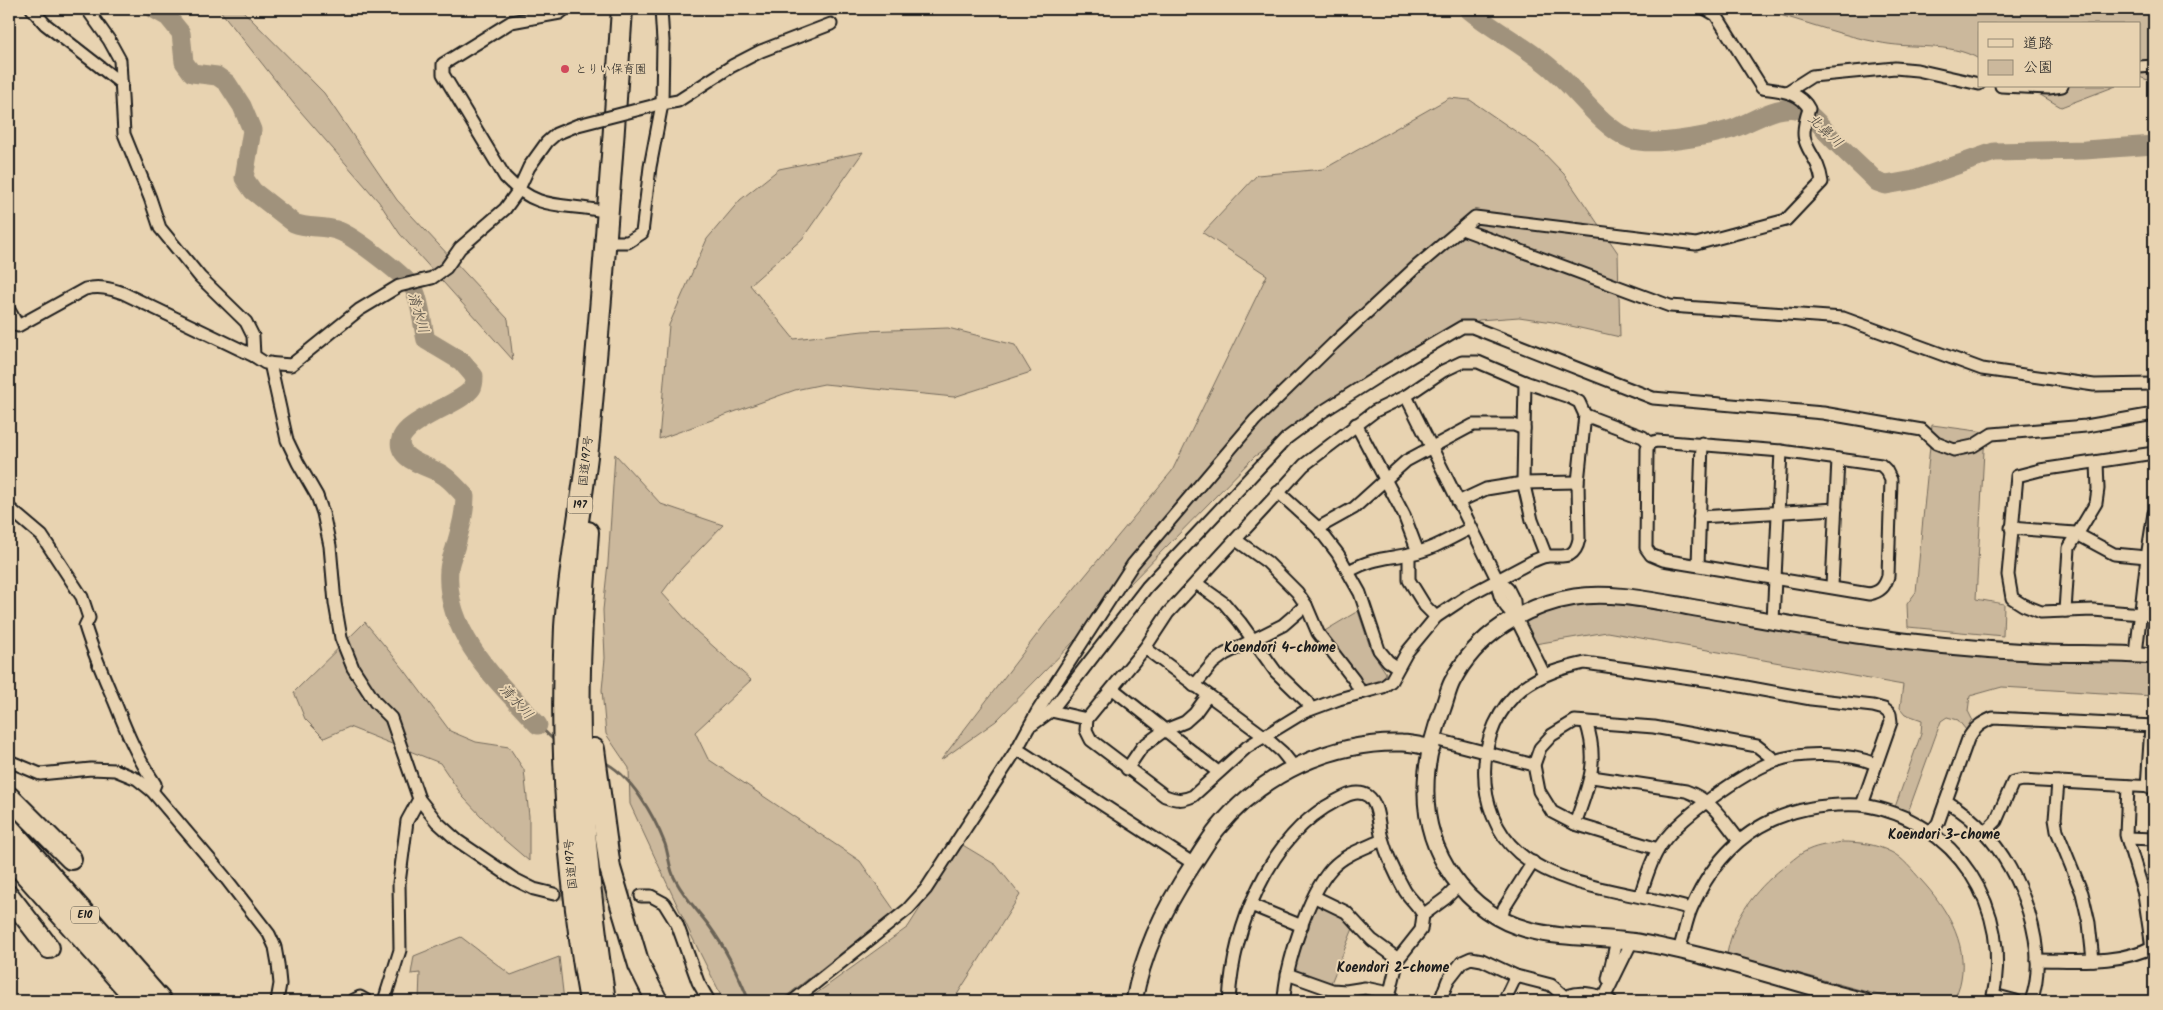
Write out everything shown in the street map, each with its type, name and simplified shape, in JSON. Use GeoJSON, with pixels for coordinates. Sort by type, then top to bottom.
{"type":"FeatureCollection","features":[{"type":"Feature","properties":{"kind":"highway","name":"国道197号"},"geometry":{"type":"LineString","coordinates":[[590,1001],[578,934],[568,812],[565,646],[567,601],[588,439],[622,9]]}},
{"type":"Feature","properties":{"kind":"highway","name":"国道197号"},"geometry":{"type":"LineString","coordinates":[[605,1001],[593,922],[584,819],[580,669],[594,433],[628,9]]}},
{"type":"Feature","properties":{"kind":"highway"},"geometry":{"type":"LineString","coordinates":[[586,575],[589,697],[603,826],[610,868],[638,965],[657,1001]]}},
{"type":"Feature","properties":{"kind":"highway"},"geometry":{"type":"LineString","coordinates":[[9,797],[72,859]]}},
{"type":"Feature","properties":{"kind":"highway","name":"E10"},"geometry":{"type":"LineString","coordinates":[[9,828],[161,1001]]}},
{"type":"Feature","properties":{"kind":"highway","name":"E10"},"geometry":{"type":"LineString","coordinates":[[9,856],[138,1001]]}},
{"type":"Feature","properties":{"kind":"highway"},"geometry":{"type":"LineString","coordinates":[[9,896],[49,948]]}},
{"type":"Feature","properties":{"kind":"highway"},"geometry":{"type":"LineString","coordinates":[[578,934],[582,1001]]}},
{"type":"Feature","properties":{"kind":"street"},"geometry":{"type":"LineString","coordinates":[[32,9],[45,24],[122,84]]}},
{"type":"Feature","properties":{"kind":"street"},"geometry":{"type":"LineString","coordinates":[[87,9],[109,40],[120,60],[124,134],[160,228],[200,277],[246,322],[253,336],[254,356]]}},
{"type":"Feature","properties":{"kind":"street"},"geometry":{"type":"LineString","coordinates":[[565,9],[560,13],[511,22],[443,64],[443,74],[506,177],[518,191],[534,200],[551,205],[591,208],[607,212]]}},
{"type":"Feature","properties":{"kind":"street"},"geometry":{"type":"LineString","coordinates":[[610,242],[628,242],[642,233],[664,40],[661,9]]}},
{"type":"Feature","properties":{"kind":"street"},"geometry":{"type":"LineString","coordinates":[[793,1001],[908,910],[926,889],[1017,749],[1133,564],[1255,420],[1340,338],[1475,217],[1696,244],[1786,220],[1822,182],[1820,170],[1804,140],[1803,126],[1809,109],[1804,99],[1787,92],[1762,88],[1716,15],[1706,9]]}},
{"type":"Feature","properties":{"kind":"street"},"geometry":{"type":"LineString","coordinates":[[9,310],[18,326],[85,289],[96,286],[108,288],[123,293],[265,363],[291,365],[359,310],[399,286],[432,278],[446,268],[460,248],[506,209],[518,191],[529,167],[547,142],[556,134],[578,125],[678,101],[732,66],[761,51],[830,24]]}},
{"type":"Feature","properties":{"kind":"street"},"geometry":{"type":"LineString","coordinates":[[2140,67],[2154,66]]}},
{"type":"Feature","properties":{"kind":"street"},"geometry":{"type":"LineString","coordinates":[[1787,92],[1812,76],[1895,68],[1916,70],[1978,84]]}},
{"type":"Feature","properties":{"kind":"street"},"geometry":{"type":"LineString","coordinates":[[1462,229],[1670,306],[1843,318],[1982,369],[2094,385],[2154,384]]}},
{"type":"Feature","properties":{"kind":"street"},"geometry":{"type":"LineString","coordinates":[[1028,729],[1051,711],[1147,588],[1287,438],[1322,412],[1369,382],[1462,327],[1472,327],[1653,398],[1822,414],[1922,430],[1936,443],[1954,450],[1973,446],[1992,434],[2086,426],[2154,414]]}},
{"type":"Feature","properties":{"kind":"street"},"geometry":{"type":"LineString","coordinates":[[1462,362],[1478,362],[1526,382],[1579,402],[1585,415],[1578,482],[1579,539],[1572,554],[1564,557],[1546,556],[1533,561],[1497,579],[1449,607],[1436,617],[1420,634],[1397,667],[1391,681],[1383,687],[1311,709],[1264,736],[1218,772],[1193,796],[1184,800],[1165,796],[1091,740],[1086,730],[1087,719],[1145,648],[1168,613],[1304,465],[1375,410],[1406,396],[1444,371],[1462,362]]}},
{"type":"Feature","properties":{"kind":"street"},"geometry":{"type":"LineString","coordinates":[[270,363],[287,440],[317,496],[323,513],[330,546],[335,603],[341,638],[353,668],[375,702],[391,718],[420,799],[436,822],[458,841],[514,879],[534,889],[554,894]]}},
{"type":"Feature","properties":{"kind":"street"},"geometry":{"type":"LineString","coordinates":[[1526,382],[1523,483],[1532,520],[1546,556]]}},
{"type":"Feature","properties":{"kind":"street"},"geometry":{"type":"LineString","coordinates":[[1406,396],[1497,579],[1498,594],[1505,608],[1515,616],[1544,674]]}},
{"type":"Feature","properties":{"kind":"street"},"geometry":{"type":"LineString","coordinates":[[1585,415],[1643,437],[1649,443]]}},
{"type":"Feature","properties":{"kind":"street"},"geometry":{"type":"LineString","coordinates":[[1356,424],[1404,516],[1414,553],[1409,580],[1425,606],[1436,617]]}},
{"type":"Feature","properties":{"kind":"street"},"geometry":{"type":"LineString","coordinates":[[1318,528],[1354,508],[1406,461],[1473,425],[1514,425],[1524,429]]}},
{"type":"Feature","properties":{"kind":"street"},"geometry":{"type":"LineString","coordinates":[[1657,440],[1702,443],[1781,451],[1880,465],[1886,470],[1891,480],[1888,576],[1886,584],[1878,592],[1869,594],[1832,586],[1663,560],[1651,555],[1646,548],[1647,449],[1649,443],[1657,440]]}},
{"type":"Feature","properties":{"kind":"street"},"geometry":{"type":"LineString","coordinates":[[1698,565],[1702,443]]}},
{"type":"Feature","properties":{"kind":"street"},"geometry":{"type":"LineString","coordinates":[[1773,621],[1781,451]]}},
{"type":"Feature","properties":{"kind":"street"},"geometry":{"type":"LineString","coordinates":[[2154,453],[2040,470],[2018,476],[2011,528],[2008,575],[2012,598],[2023,605],[2041,612],[2093,610],[2154,615]]}},
{"type":"Feature","properties":{"kind":"street"},"geometry":{"type":"LineString","coordinates":[[1832,586],[1838,459]]}},
{"type":"Feature","properties":{"kind":"street"},"geometry":{"type":"LineString","coordinates":[[2065,611],[2068,548],[2096,503],[2098,489],[2097,462]]}},
{"type":"Feature","properties":{"kind":"street"},"geometry":{"type":"LineString","coordinates":[[1458,502],[1486,489],[1523,483],[1578,482]]}},
{"type":"Feature","properties":{"kind":"street"},"geometry":{"type":"LineString","coordinates":[[1278,492],[1318,528],[1350,571],[1360,593],[1380,650],[1397,667]]}},
{"type":"Feature","properties":{"kind":"street"},"geometry":{"type":"LineString","coordinates":[[9,508],[42,536],[82,597],[89,618],[85,626],[92,648],[126,733],[140,762],[155,784],[152,791]]}},
{"type":"Feature","properties":{"kind":"street"},"geometry":{"type":"LineString","coordinates":[[1699,517],[1836,509]]}},
{"type":"Feature","properties":{"kind":"street"},"geometry":{"type":"LineString","coordinates":[[2136,654],[2154,513]]}},
{"type":"Feature","properties":{"kind":"street"},"geometry":{"type":"LineString","coordinates":[[1350,571],[1377,558],[1414,553],[1438,545],[1471,528]]}},
{"type":"Feature","properties":{"kind":"street"},"geometry":{"type":"LineString","coordinates":[[2011,528],[2078,534],[2114,554],[2147,557]]}},
{"type":"Feature","properties":{"kind":"street"},"geometry":{"type":"LineString","coordinates":[[1236,540],[1267,562],[1297,592],[1306,605],[1318,633],[1354,680],[1361,693]]}},
{"type":"Feature","properties":{"kind":"street"},"geometry":{"type":"LineString","coordinates":[[1196,583],[1224,604],[1253,639],[1276,672],[1307,702],[1311,709]]}},
{"type":"Feature","properties":{"kind":"street"},"geometry":{"type":"LineString","coordinates":[[1864,1001],[1832,997],[1680,950],[1625,940],[1543,933],[1529,930],[1501,919],[1477,903],[1459,885],[1436,848],[1427,814],[1426,782],[1433,743],[1452,683],[1470,656],[1493,632],[1515,616],[1548,602],[1579,596],[1609,596],[1663,602],[1859,635],[1954,646],[2042,652],[2154,656]]}},
{"type":"Feature","properties":{"kind":"street"},"geometry":{"type":"LineString","coordinates":[[1194,686],[1213,663],[1225,654],[1283,625],[1306,605]]}},
{"type":"Feature","properties":{"kind":"street"},"geometry":{"type":"LineString","coordinates":[[1145,648],[1264,736],[1282,752],[1294,767]]}},
{"type":"Feature","properties":{"kind":"street"},"geometry":{"type":"LineString","coordinates":[[1691,909],[1572,881],[1546,871],[1520,853],[1504,837],[1488,803],[1484,777],[1486,752],[1502,711],[1522,689],[1544,674],[1585,663],[1719,682],[1811,700],[1884,709],[1890,714],[1892,722],[1862,805]]}},
{"type":"Feature","properties":{"kind":"street"},"geometry":{"type":"LineString","coordinates":[[1113,689],[1218,772]]}},
{"type":"Feature","properties":{"kind":"street"},"geometry":{"type":"LineString","coordinates":[[1127,768],[1142,747],[1165,730],[1185,722],[1196,713],[1208,695]]}},
{"type":"Feature","properties":{"kind":"street"},"geometry":{"type":"LineString","coordinates":[[1051,711],[1087,719]]}},
{"type":"Feature","properties":{"kind":"street"},"geometry":{"type":"LineString","coordinates":[[1931,832],[1938,823],[1968,739],[1973,730],[1993,718],[2153,726],[2151,787],[2024,780],[2013,782],[1996,821],[1985,832]]}},
{"type":"Feature","properties":{"kind":"street"},"geometry":{"type":"LineString","coordinates":[[1658,849],[1575,824],[1552,812],[1539,790],[1534,765],[1540,748],[1552,735],[1575,721],[1654,727],[1757,746],[1776,761]]}},
{"type":"Feature","properties":{"kind":"street"},"geometry":{"type":"LineString","coordinates":[[1575,824],[1592,777],[1591,737],[1586,722]]}},
{"type":"Feature","properties":{"kind":"street"},"geometry":{"type":"LineString","coordinates":[[1134,1001],[1141,970],[1157,926],[1176,891],[1218,828],[1258,790],[1294,767],[1323,755],[1377,743],[1433,743],[1486,752],[1534,765]]}},
{"type":"Feature","properties":{"kind":"street"},"geometry":{"type":"LineString","coordinates":[[1017,749],[1194,864]]}},
{"type":"Feature","properties":{"kind":"street"},"geometry":{"type":"LineString","coordinates":[[1640,896],[1658,849],[1684,819],[1708,801],[1748,776],[1776,761],[1815,754],[1868,760],[1876,764]]}},
{"type":"Feature","properties":{"kind":"street"},"geometry":{"type":"LineString","coordinates":[[9,761],[40,774],[91,769],[115,770],[137,779],[152,791],[224,876],[269,934],[275,947],[278,964],[280,984],[277,1001]]}},
{"type":"Feature","properties":{"kind":"street"},"geometry":{"type":"LineString","coordinates":[[1592,777],[1686,791],[1708,801],[1739,840]]}},
{"type":"Feature","properties":{"kind":"street"},"geometry":{"type":"LineString","coordinates":[[2058,782],[2055,819],[2057,831],[2082,893],[2089,923],[2092,960]]}},
{"type":"Feature","properties":{"kind":"street"},"geometry":{"type":"LineString","coordinates":[[2037,960],[2118,958],[2153,947],[2150,910],[2127,838],[2128,786]]}},
{"type":"Feature","properties":{"kind":"street"},"geometry":{"type":"LineString","coordinates":[[1229,1001],[1232,967],[1251,905],[1273,858],[1299,826],[1320,810],[1356,792],[1370,797],[1374,805],[1382,840],[1406,892],[1423,915],[1421,930],[1398,959],[1389,997],[1365,988],[1346,991],[1332,990],[1287,974]]}},
{"type":"Feature","properties":{"kind":"street"},"geometry":{"type":"LineString","coordinates":[[384,1001],[400,950],[398,884],[407,821],[420,799]]}},
{"type":"Feature","properties":{"kind":"street"},"geometry":{"type":"LineString","coordinates":[[1946,801],[1985,832],[2007,863],[2022,894],[2034,937],[2037,960],[2031,1001]]}},
{"type":"Feature","properties":{"kind":"street"},"geometry":{"type":"LineString","coordinates":[[1680,950],[1691,909],[1711,873],[1729,848],[1754,828],[1781,815],[1811,806],[1862,805],[1900,815],[1931,832],[1966,868],[1988,906],[1997,940],[1993,998],[2016,1001]]}},
{"type":"Feature","properties":{"kind":"street"},"geometry":{"type":"LineString","coordinates":[[2127,838],[2154,839]]}},
{"type":"Feature","properties":{"kind":"street"},"geometry":{"type":"LineString","coordinates":[[1284,1001],[1287,974],[1302,926],[1315,897],[1332,868],[1344,858],[1382,840]]}},
{"type":"Feature","properties":{"kind":"street"},"geometry":{"type":"LineString","coordinates":[[1501,919],[1504,908],[1533,862]]}},
{"type":"Feature","properties":{"kind":"street"},"geometry":{"type":"LineString","coordinates":[[1423,915],[1446,898],[1459,885]]}},
{"type":"Feature","properties":{"kind":"street"},"geometry":{"type":"LineString","coordinates":[[641,896],[651,896],[664,903],[678,924],[698,982],[709,1001]]}},
{"type":"Feature","properties":{"kind":"street"},"geometry":{"type":"LineString","coordinates":[[1315,897],[1346,912],[1372,940],[1398,959]]}},
{"type":"Feature","properties":{"kind":"street"},"geometry":{"type":"LineString","coordinates":[[1251,905],[1302,926]]}},
{"type":"Feature","properties":{"kind":"street"},"geometry":{"type":"LineString","coordinates":[[1440,1001],[1448,980],[1462,962],[1472,958],[1482,960],[1516,976],[1551,985],[1563,999],[1586,994],[1608,999],[1625,940]]}},
{"type":"Feature","properties":{"kind":"street"},"geometry":{"type":"LineString","coordinates":[[1504,1001],[1516,976]]}},
{"type":"Feature","properties":{"kind":"street"},"geometry":{"type":"LineString","coordinates":[[352,1001],[360,997],[367,1001]]}},
{"type":"Feature","properties":{"kind":"green space"},"geometry":{"type":"Polygon","coordinates":[[[219,9],[241,9],[324,93],[397,200],[508,319],[513,360],[400,234],[379,202],[294,104],[219,9]]]}},
{"type":"Feature","properties":{"kind":"green space"},"geometry":{"type":"Polygon","coordinates":[[[1774,9],[2154,9],[2154,82],[2140,77],[2140,22],[1978,22],[1978,58],[1955,50],[1890,44],[1852,37],[1780,15],[1774,9]]]}},
{"type":"Feature","properties":{"kind":"green space"},"geometry":{"type":"Polygon","coordinates":[[[2028,88],[2111,88],[2061,107],[2028,88]]]}},
{"type":"Feature","properties":{"kind":"green space"},"geometry":{"type":"Polygon","coordinates":[[[1449,98],[1470,100],[1537,146],[1564,174],[1618,253],[1620,337],[1553,322],[1519,317],[1479,320],[1255,456],[996,721],[941,760],[1045,624],[1172,471],[1267,275],[1203,233],[1257,175],[1324,169],[1449,98]]]}},
{"type":"Feature","properties":{"kind":"green space"},"geometry":{"type":"Polygon","coordinates":[[[863,152],[802,239],[750,285],[794,339],[863,331],[948,328],[1015,345],[1031,372],[954,397],[824,384],[795,390],[659,439],[669,325],[707,239],[740,200],[779,169],[863,152]]]}},
{"type":"Feature","properties":{"kind":"green space"},"geometry":{"type":"Polygon","coordinates":[[[1932,425],[1985,432],[1976,599],[2004,604],[2003,636],[1908,627],[1907,604],[1916,592],[1932,425]]]}},
{"type":"Feature","properties":{"kind":"green space"},"geometry":{"type":"Polygon","coordinates":[[[615,454],[661,504],[723,525],[677,573],[662,593],[696,631],[751,680],[695,732],[708,759],[860,861],[895,911],[780,1001],[724,1001],[630,804],[629,768],[606,734],[602,690],[605,658],[603,610],[615,454]]]}},
{"type":"Feature","properties":{"kind":"green space"},"geometry":{"type":"Polygon","coordinates":[[[1603,602],[1703,617],[2154,665],[2154,696],[2002,687],[1970,696],[1968,711],[1972,719],[1966,730],[1958,720],[1947,717],[1941,721],[1907,815],[1894,810],[1921,734],[1922,720],[1905,714],[1900,708],[1903,685],[1607,632],[1535,644],[1525,623],[1531,615],[1569,605],[1603,602]]]}},
{"type":"Feature","properties":{"kind":"green space"},"geometry":{"type":"Polygon","coordinates":[[[1358,611],[1371,650],[1386,673],[1380,682],[1374,685],[1363,684],[1323,632],[1358,611]]]}},
{"type":"Feature","properties":{"kind":"green space"},"geometry":{"type":"Polygon","coordinates":[[[365,622],[403,668],[450,731],[476,742],[509,747],[524,770],[529,816],[529,861],[501,837],[463,797],[440,763],[349,727],[324,738],[305,719],[294,692],[365,622]]]}},
{"type":"Feature","properties":{"kind":"green space"},"geometry":{"type":"Polygon","coordinates":[[[1842,842],[1873,845],[1895,854],[1911,869],[1938,901],[1953,925],[1961,952],[1961,979],[1954,1001],[1901,1001],[1727,954],[1730,940],[1742,914],[1749,902],[1767,881],[1805,851],[1842,842]]]}},
{"type":"Feature","properties":{"kind":"green space"},"geometry":{"type":"Polygon","coordinates":[[[961,844],[996,865],[1020,895],[953,1001],[806,1001],[908,927],[961,844]]]}},
{"type":"Feature","properties":{"kind":"green space"},"geometry":{"type":"Polygon","coordinates":[[[1316,901],[1340,913],[1354,926],[1331,983],[1290,973],[1316,901]]]}},
{"type":"Feature","properties":{"kind":"green space"},"geometry":{"type":"Polygon","coordinates":[[[461,937],[511,975],[559,957],[564,1001],[419,1001],[420,973],[411,974],[414,956],[461,937]]]}},
{"type":"Feature","properties":{"kind":"waterway","name":"清水川"},"geometry":{"type":"LineString","coordinates":[[154,9],[168,17],[181,33],[184,62],[192,73],[217,76],[227,83],[242,106],[252,130],[244,178],[253,191],[294,223],[328,228],[346,234],[403,277],[411,285],[417,296],[426,340],[461,361],[474,376],[473,387],[465,395],[414,424],[404,433],[400,442],[403,452],[411,460],[443,475],[465,496],[462,522],[449,567],[450,593],[455,615],[465,636],[491,674],[538,725]]}},
{"type":"Feature","properties":{"kind":"waterway","name":"北鼻川"},"geometry":{"type":"LineString","coordinates":[[1468,9],[1552,69],[1609,126],[1630,139],[1640,141],[1681,140],[1710,135],[1732,129],[1776,110],[1795,109],[1804,111],[1817,121],[1877,182],[1886,185],[1914,180],[1994,152],[2085,150],[2154,145]]}},
{"type":"Feature","properties":{"kind":"waterway"},"geometry":{"type":"LineString","coordinates":[[538,725],[557,743]]}},
{"type":"Feature","properties":{"kind":"waterway"},"geometry":{"type":"LineString","coordinates":[[602,761],[613,767],[623,776],[648,809],[665,844],[674,877],[683,893],[721,944],[749,1001]]}},
{"type":"Feature","properties":{"kind":"tunnel"},"geometry":{"type":"LineString","coordinates":[[554,894],[641,896]]}},
{"type":"Feature","properties":{"kind":"place","name":"とりい保育園"},"geometry":{"type":"Point","coordinates":[565,69]}},
{"type":"Feature","properties":{"kind":"district","name":"Koendori 4-chome"},"geometry":{"type":"Point","coordinates":[1280,648]}},
{"type":"Feature","properties":{"kind":"district","name":"Koendori 3-chome"},"geometry":{"type":"Point","coordinates":[1944,835]}},
{"type":"Feature","properties":{"kind":"district","name":"Koendori 2-chome"},"geometry":{"type":"Point","coordinates":[1393,968]}}]}
